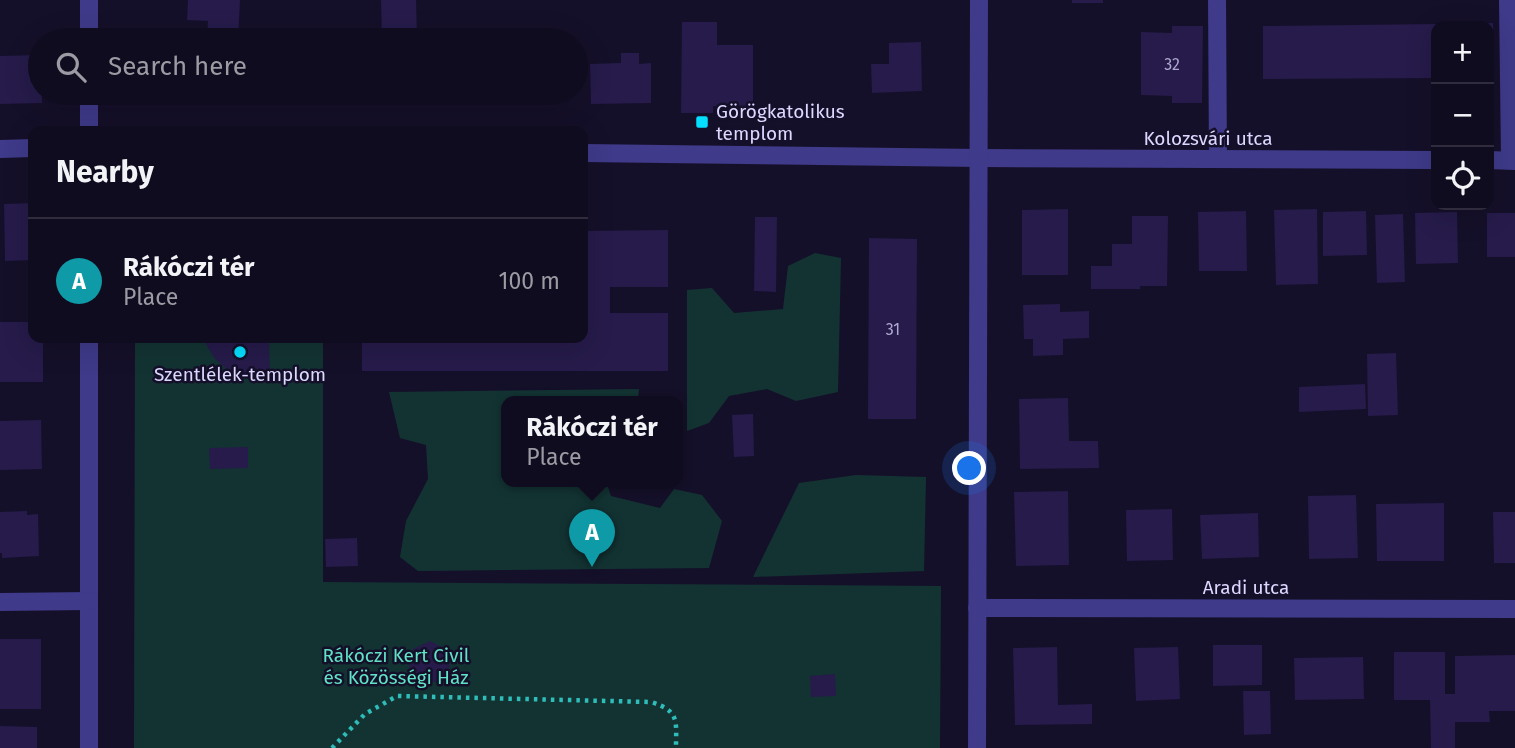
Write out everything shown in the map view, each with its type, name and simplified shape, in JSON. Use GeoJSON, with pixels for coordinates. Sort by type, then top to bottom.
{"type":"FeatureCollection","features":[{"type":"Feature","properties":{"kind":"street"},"geometry":{"type":"LineString","coordinates":[[89,0],[89,28]]}},
{"type":"Feature","properties":{"kind":"street"},"geometry":{"type":"LineString","coordinates":[[977,748],[979,0]]}},
{"type":"Feature","properties":{"kind":"street"},"geometry":{"type":"LineString","coordinates":[[1217,0],[1218,159]]}},
{"type":"Feature","properties":{"kind":"street"},"geometry":{"type":"LineString","coordinates":[[1494,160],[1512,160],[1508,0]]}},
{"type":"Feature","properties":{"kind":"street"},"geometry":{"type":"LineString","coordinates":[[89,105],[89,126]]}},
{"type":"Feature","properties":{"kind":"street"},"geometry":{"type":"LineString","coordinates":[[0,149],[28,148]]}},
{"type":"Feature","properties":{"kind":"street","name":"Kolozsvári utca"},"geometry":{"type":"LineString","coordinates":[[588,153],[1431,160]]}},
{"type":"Feature","properties":{"kind":"street"},"geometry":{"type":"LineString","coordinates":[[89,343],[89,748]]}},
{"type":"Feature","properties":{"kind":"street"},"geometry":{"type":"LineString","coordinates":[[0,602],[89,601]]}},
{"type":"Feature","properties":{"kind":"street","name":"Aradi utca"},"geometry":{"type":"LineString","coordinates":[[977,608],[1515,609]]}},
{"type":"Feature","properties":{"kind":"path"},"geometry":{"type":"LineString","coordinates":[[332,748],[365,714],[397,696],[651,702],[666,707],[675,718],[676,748]]}},
{"type":"Feature","properties":{"kind":"green space"},"geometry":{"type":"Polygon","coordinates":[[[815,253],[841,258],[838,392],[796,401],[767,389],[729,396],[709,423],[687,431],[687,290],[712,288],[734,313],[783,309],[788,266],[815,253]]]}},
{"type":"Feature","properties":{"kind":"green space","name":"Rákóczi Kert Civil és Közösségi Ház"},"geometry":{"type":"Polygon","coordinates":[[[135,343],[323,343],[323,582],[941,586],[940,748],[134,748],[135,343]]]}},
{"type":"Feature","properties":{"kind":"green space"},"geometry":{"type":"Polygon","coordinates":[[[639,389],[638,396],[501,396],[501,487],[608,487],[611,496],[660,508],[674,489],[702,495],[722,521],[709,568],[418,571],[400,557],[406,521],[428,479],[426,445],[400,438],[389,392],[639,389]]]}},
{"type":"Feature","properties":{"kind":"green space"},"geometry":{"type":"Polygon","coordinates":[[[856,475],[926,477],[924,571],[753,577],[799,483],[856,475]]]}},
{"type":"Feature","properties":{"kind":"building"},"geometry":{"type":"Polygon","coordinates":[[[188,0],[240,0],[239,28],[208,28],[208,21],[187,20],[188,0]]]}},
{"type":"Feature","properties":{"kind":"building"},"geometry":{"type":"Polygon","coordinates":[[[381,0],[416,0],[417,28],[382,28],[381,0]]]}},
{"type":"Feature","properties":{"kind":"building"},"geometry":{"type":"Polygon","coordinates":[[[1072,0],[1103,0],[1103,3],[1072,3],[1072,0]]]}},
{"type":"Feature","properties":{"kind":"building"},"geometry":{"type":"Polygon","coordinates":[[[682,22],[717,22],[717,45],[753,45],[753,106],[713,106],[713,113],[681,113],[682,22]]]}},
{"type":"Feature","properties":{"kind":"building"},"geometry":{"type":"Polygon","coordinates":[[[1431,24],[1431,78],[1263,79],[1263,26],[1431,24]]]}},
{"type":"Feature","properties":{"kind":"building"},"geometry":{"type":"Polygon","coordinates":[[[1172,26],[1203,26],[1202,103],[1172,103],[1172,96],[1141,95],[1141,32],[1172,33],[1172,26]]]}},
{"type":"Feature","properties":{"kind":"building"},"geometry":{"type":"Polygon","coordinates":[[[921,42],[922,91],[872,93],[871,64],[889,64],[889,43],[921,42]]]}},
{"type":"Feature","properties":{"kind":"building"},"geometry":{"type":"Polygon","coordinates":[[[621,53],[639,53],[639,64],[651,63],[651,103],[591,104],[590,64],[621,63],[621,53]]]}},
{"type":"Feature","properties":{"kind":"building"},"geometry":{"type":"Polygon","coordinates":[[[28,55],[28,103],[0,104],[0,56],[28,55]]]}},
{"type":"Feature","properties":{"kind":"building"},"geometry":{"type":"Polygon","coordinates":[[[28,203],[28,260],[5,261],[4,204],[28,203]]]}},
{"type":"Feature","properties":{"kind":"building"},"geometry":{"type":"Polygon","coordinates":[[[1068,209],[1068,275],[1022,275],[1022,210],[1068,209]]]}},
{"type":"Feature","properties":{"kind":"building"},"geometry":{"type":"Polygon","coordinates":[[[1317,209],[1318,284],[1276,285],[1274,210],[1317,209]]]}},
{"type":"Feature","properties":{"kind":"building"},"geometry":{"type":"Polygon","coordinates":[[[1246,211],[1247,271],[1199,271],[1198,212],[1246,211]]]}},
{"type":"Feature","properties":{"kind":"building"},"geometry":{"type":"Polygon","coordinates":[[[1366,211],[1367,255],[1323,256],[1323,212],[1366,211]]]}},
{"type":"Feature","properties":{"kind":"building"},"geometry":{"type":"Polygon","coordinates":[[[1457,212],[1458,263],[1416,264],[1415,213],[1457,212]]]}},
{"type":"Feature","properties":{"kind":"building"},"geometry":{"type":"Polygon","coordinates":[[[1487,213],[1515,213],[1515,257],[1487,257],[1487,213]]]}},
{"type":"Feature","properties":{"kind":"building"},"geometry":{"type":"Polygon","coordinates":[[[1403,214],[1405,282],[1377,283],[1375,215],[1403,214]]]}},
{"type":"Feature","properties":{"kind":"building"},"geometry":{"type":"Polygon","coordinates":[[[1132,216],[1168,216],[1167,286],[1091,289],[1091,266],[1112,266],[1112,244],[1132,244],[1132,216]]]}},
{"type":"Feature","properties":{"kind":"building"},"geometry":{"type":"Polygon","coordinates":[[[755,217],[777,217],[776,292],[754,291],[755,217]]]}},
{"type":"Feature","properties":{"kind":"building"},"geometry":{"type":"Polygon","coordinates":[[[668,230],[668,287],[610,287],[610,313],[668,313],[668,371],[362,371],[362,343],[588,343],[588,231],[668,230]]]}},
{"type":"Feature","properties":{"kind":"building"},"geometry":{"type":"Polygon","coordinates":[[[869,238],[917,239],[916,419],[868,419],[869,238]]]}},
{"type":"Feature","properties":{"kind":"building"},"geometry":{"type":"Polygon","coordinates":[[[1060,304],[1060,312],[1089,311],[1089,338],[1063,339],[1063,355],[1033,356],[1033,339],[1024,339],[1023,305],[1060,304]]]}},
{"type":"Feature","properties":{"kind":"building"},"geometry":{"type":"Polygon","coordinates":[[[0,322],[28,322],[28,343],[43,343],[43,382],[0,382],[0,322]]]}},
{"type":"Feature","properties":{"kind":"building","name":"Szentlélek-templom"},"geometry":{"type":"Polygon","coordinates":[[[206,343],[269,343],[270,376],[227,374],[227,369],[215,359],[206,343]]]}},
{"type":"Feature","properties":{"kind":"building"},"geometry":{"type":"Polygon","coordinates":[[[1396,353],[1398,415],[1368,416],[1367,354],[1396,353]]]}},
{"type":"Feature","properties":{"kind":"building"},"geometry":{"type":"Polygon","coordinates":[[[1365,384],[1366,409],[1299,412],[1299,387],[1365,384]]]}},
{"type":"Feature","properties":{"kind":"building"},"geometry":{"type":"Polygon","coordinates":[[[1068,398],[1069,441],[1098,441],[1099,468],[1020,469],[1019,399],[1068,398]]]}},
{"type":"Feature","properties":{"kind":"building"},"geometry":{"type":"Polygon","coordinates":[[[753,414],[754,456],[734,457],[732,415],[753,414]]]}},
{"type":"Feature","properties":{"kind":"building"},"geometry":{"type":"Polygon","coordinates":[[[41,420],[42,469],[0,470],[0,421],[41,420]]]}},
{"type":"Feature","properties":{"kind":"building"},"geometry":{"type":"Polygon","coordinates":[[[248,447],[248,468],[210,469],[209,448],[248,447]]]}},
{"type":"Feature","properties":{"kind":"building"},"geometry":{"type":"Polygon","coordinates":[[[1068,491],[1069,565],[1016,566],[1014,492],[1068,491]]]}},
{"type":"Feature","properties":{"kind":"building"},"geometry":{"type":"Polygon","coordinates":[[[1356,495],[1358,558],[1309,559],[1308,496],[1356,495]]]}},
{"type":"Feature","properties":{"kind":"building"},"geometry":{"type":"Polygon","coordinates":[[[1444,503],[1444,561],[1377,561],[1376,504],[1444,503]]]}},
{"type":"Feature","properties":{"kind":"building"},"geometry":{"type":"Polygon","coordinates":[[[1172,509],[1173,560],[1127,561],[1126,510],[1172,509]]]}},
{"type":"Feature","properties":{"kind":"building"},"geometry":{"type":"Polygon","coordinates":[[[27,511],[27,515],[38,514],[39,556],[2,558],[0,512],[27,511]]]}},
{"type":"Feature","properties":{"kind":"building"},"geometry":{"type":"Polygon","coordinates":[[[1493,512],[1515,512],[1515,563],[1494,563],[1493,512]]]}},
{"type":"Feature","properties":{"kind":"building"},"geometry":{"type":"Polygon","coordinates":[[[1258,513],[1259,557],[1202,559],[1200,515],[1258,513]]]}},
{"type":"Feature","properties":{"kind":"building"},"geometry":{"type":"Polygon","coordinates":[[[357,538],[358,566],[326,567],[325,539],[357,538]]]}},
{"type":"Feature","properties":{"kind":"building"},"geometry":{"type":"Polygon","coordinates":[[[0,639],[41,639],[41,709],[0,709],[0,639]]]}},
{"type":"Feature","properties":{"kind":"building"},"geometry":{"type":"Polygon","coordinates":[[[430,641],[446,649],[450,667],[438,682],[420,681],[409,667],[413,649],[430,641]]]}},
{"type":"Feature","properties":{"kind":"building"},"geometry":{"type":"Polygon","coordinates":[[[1213,645],[1262,645],[1262,685],[1213,686],[1213,645]]]}},
{"type":"Feature","properties":{"kind":"building"},"geometry":{"type":"Polygon","coordinates":[[[1057,647],[1058,705],[1092,704],[1092,724],[1015,725],[1013,648],[1057,647]]]}},
{"type":"Feature","properties":{"kind":"building"},"geometry":{"type":"Polygon","coordinates":[[[1178,647],[1180,699],[1136,701],[1134,648],[1178,647]]]}},
{"type":"Feature","properties":{"kind":"building"},"geometry":{"type":"Polygon","coordinates":[[[1394,652],[1445,652],[1445,694],[1455,694],[1455,656],[1515,655],[1515,711],[1489,711],[1490,722],[1455,722],[1455,748],[1431,748],[1430,700],[1394,700],[1394,652]]]}},
{"type":"Feature","properties":{"kind":"building"},"geometry":{"type":"Polygon","coordinates":[[[1363,657],[1364,699],[1295,700],[1294,658],[1363,657]]]}},
{"type":"Feature","properties":{"kind":"building"},"geometry":{"type":"Polygon","coordinates":[[[835,674],[836,696],[811,697],[810,676],[835,674]]]}},
{"type":"Feature","properties":{"kind":"building"},"geometry":{"type":"Polygon","coordinates":[[[1243,691],[1270,691],[1271,734],[1244,735],[1243,691]]]}},
{"type":"Feature","properties":{"kind":"building"},"geometry":{"type":"Polygon","coordinates":[[[0,726],[37,727],[37,748],[0,748],[0,726]]]}},
{"type":"Feature","properties":{"kind":"place","name":"Görögkatolikus templom"},"geometry":{"type":"Point","coordinates":[702,122]}},
{"type":"Feature","properties":{"kind":"place","name":"Szentlélek-templom"},"geometry":{"type":"Point","coordinates":[240,352]}},
{"type":"Feature","properties":{"kind":"place","name":"Rákóczi tér"},"geometry":{"type":"Point","coordinates":[592,567]}}]}
